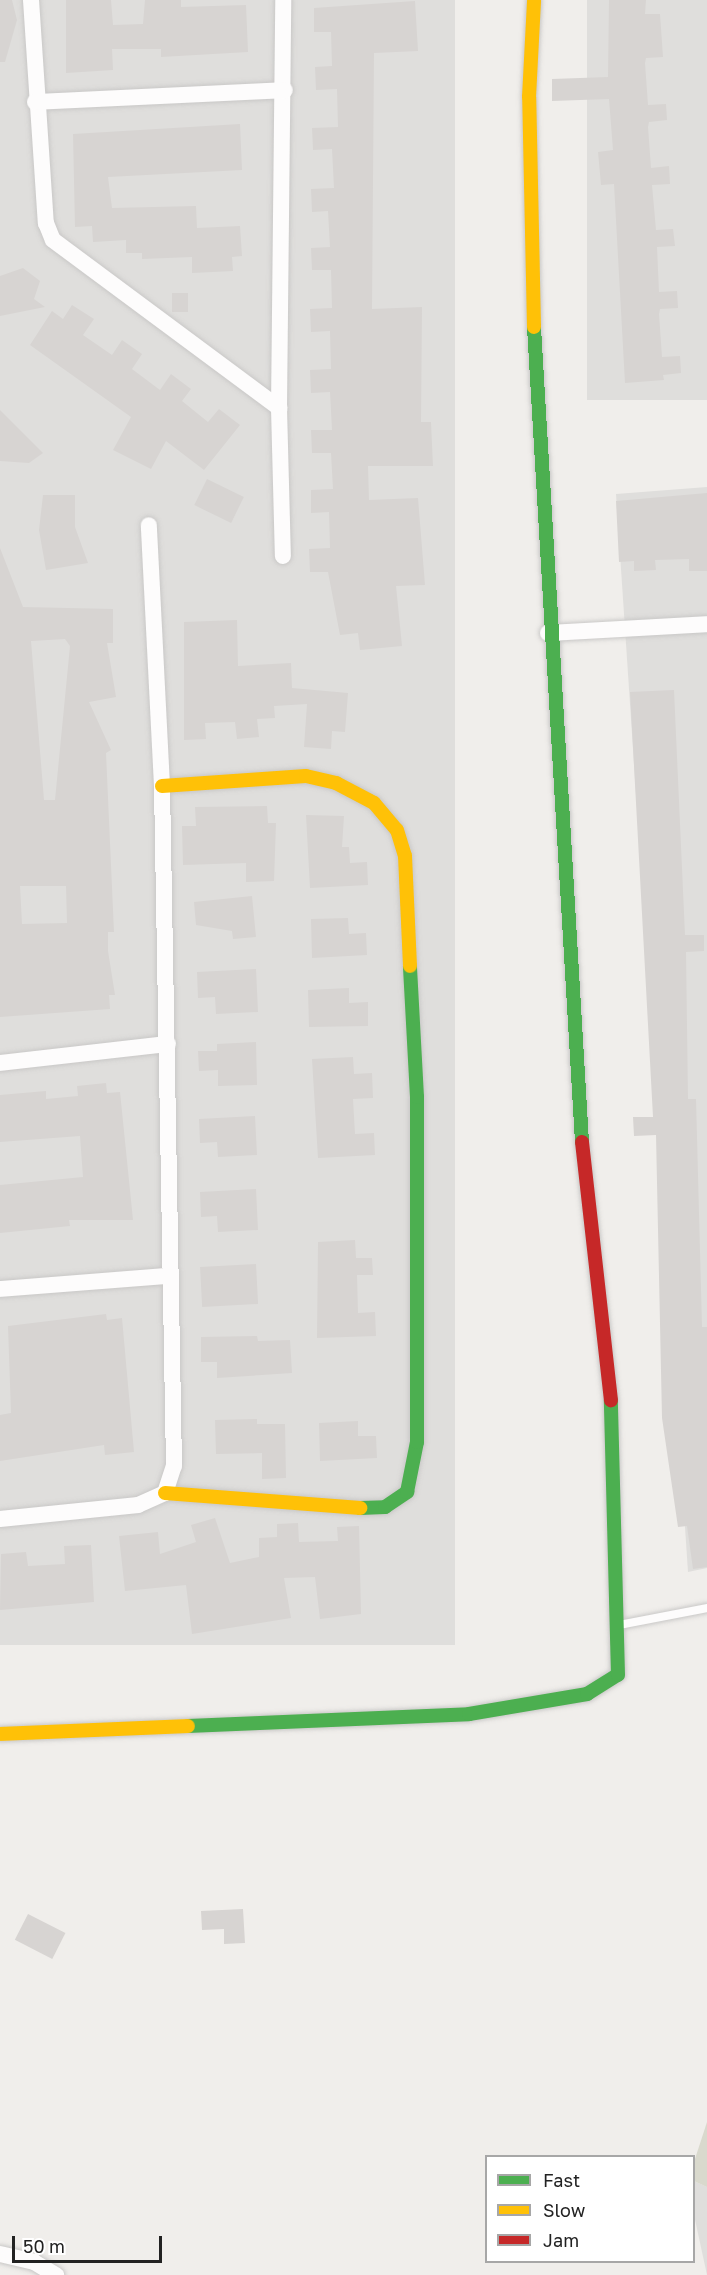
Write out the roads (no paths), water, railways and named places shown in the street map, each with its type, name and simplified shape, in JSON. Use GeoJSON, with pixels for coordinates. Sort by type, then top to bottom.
{"type":"FeatureCollection","features":[{"type":"Feature","properties":{"kind":"street"},"geometry":{"type":"LineString","coordinates":[[31,0],[35,102],[46,223],[53,240],[279,408]]}},
{"type":"Feature","properties":{"kind":"street"},"geometry":{"type":"LineString","coordinates":[[283,556],[279,408],[285,90],[284,0]]}},
{"type":"Feature","properties":{"kind":"street"},"geometry":{"type":"LineString","coordinates":[[0,1734],[276,1725],[542,1706],[587,1694],[618,1676],[610,1372],[591,1261],[548,633],[535,375],[529,97],[534,0]]}},
{"type":"Feature","properties":{"kind":"street"},"geometry":{"type":"LineString","coordinates":[[35,102],[285,90]]}},
{"type":"Feature","properties":{"kind":"street"},"geometry":{"type":"LineString","coordinates":[[149,525],[162,786],[168,1044],[167,1276],[174,1466],[165,1493]]}},
{"type":"Feature","properties":{"kind":"street"},"geometry":{"type":"LineString","coordinates":[[548,633],[707,624]]}},
{"type":"Feature","properties":{"kind":"street"},"geometry":{"type":"LineString","coordinates":[[0,1519],[138,1504],[165,1493],[350,1509],[385,1507],[407,1492],[417,1442],[417,1097],[405,856],[397,830],[374,803],[336,783],[306,776],[162,786]]}},
{"type":"Feature","properties":{"kind":"street"},"geometry":{"type":"LineString","coordinates":[[0,1063],[168,1044]]}},
{"type":"Feature","properties":{"kind":"street"},"geometry":{"type":"LineString","coordinates":[[0,1289],[167,1276]]}},
{"type":"Feature","properties":{"kind":"street"},"geometry":{"type":"LineString","coordinates":[[0,2253],[34,2262],[56,2275]]}},
{"type":"Feature","properties":{"kind":"lane"},"geometry":{"type":"LineString","coordinates":[[617,1626],[707,1608]]}}]}
